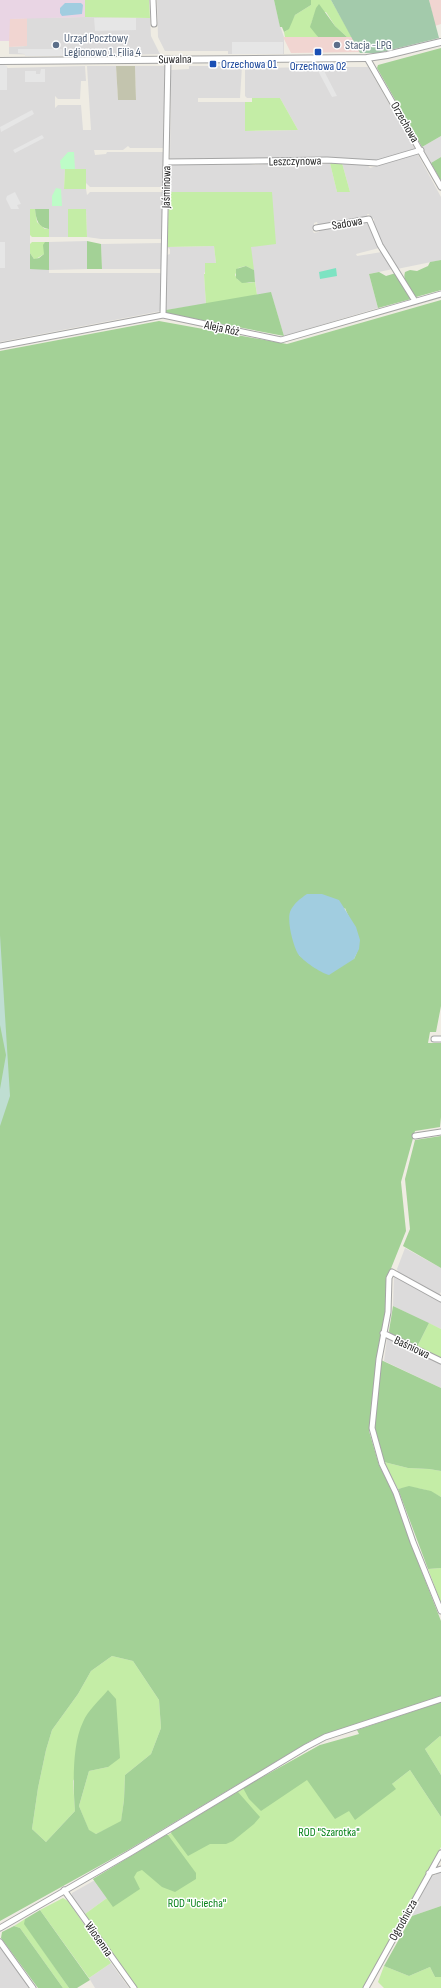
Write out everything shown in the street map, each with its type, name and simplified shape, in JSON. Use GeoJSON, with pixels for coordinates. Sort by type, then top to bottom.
{"type":"FeatureCollection","features":[{"type":"Feature","properties":{"kind":"street"},"geometry":{"type":"LineString","coordinates":[[153,0],[154,24]]}},
{"type":"Feature","properties":{"kind":"street","name":"Suwalna"},"geometry":{"type":"LineString","coordinates":[[0,61],[367,58],[387,55],[441,42]]}},
{"type":"Feature","properties":{"kind":"street","name":"Suwalna"},"geometry":{"type":"LineString","coordinates":[[0,57],[8,60]]}},
{"type":"Feature","properties":{"kind":"street","name":"Orzechowa"},"geometry":{"type":"LineString","coordinates":[[367,58],[441,187]]}},
{"type":"Feature","properties":{"kind":"street","name":"Jaśminowa"},"geometry":{"type":"LineString","coordinates":[[163,315],[168,59]]}},
{"type":"Feature","properties":{"kind":"street","name":"Leszczynowa"},"geometry":{"type":"LineString","coordinates":[[166,162],[327,160],[377,163],[421,150]]}},
{"type":"Feature","properties":{"kind":"street","name":"Sadowa"},"geometry":{"type":"LineString","coordinates":[[316,228],[369,218],[380,245],[415,301]]}},
{"type":"Feature","properties":{"kind":"street","name":"Aleja Róż"},"geometry":{"type":"LineString","coordinates":[[0,346],[163,315],[281,340],[441,294]]}},
{"type":"Feature","properties":{"kind":"street"},"geometry":{"type":"LineString","coordinates":[[434,1040],[441,1039]]}},
{"type":"Feature","properties":{"kind":"street"},"geometry":{"type":"LineString","coordinates":[[416,1136],[441,1132]]}},
{"type":"Feature","properties":{"kind":"street"},"geometry":{"type":"LineString","coordinates":[[441,1299],[392,1272],[390,1278],[388,1312],[383,1334],[372,1419],[374,1441],[382,1464],[401,1506],[441,1611]]}},
{"type":"Feature","properties":{"kind":"street","name":"Baśniowa"},"geometry":{"type":"LineString","coordinates":[[383,1334],[441,1361]]}},
{"type":"Feature","properties":{"kind":"street"},"geometry":{"type":"LineString","coordinates":[[0,1928],[130,1853],[325,1737],[441,1699]]}},
{"type":"Feature","properties":{"kind":"street","name":"Ogrodnicza"},"geometry":{"type":"LineString","coordinates":[[366,1988],[441,1853]]}},
{"type":"Feature","properties":{"kind":"street"},"geometry":{"type":"LineString","coordinates":[[429,1873],[441,1869]]}},
{"type":"Feature","properties":{"kind":"street","name":"Wiosenna"},"geometry":{"type":"LineString","coordinates":[[64,1890],[134,1988]]}},
{"type":"Feature","properties":{"kind":"street"},"geometry":{"type":"LineString","coordinates":[[0,1942],[33,1988]]}},
{"type":"Feature","properties":{"kind":"shaded area"},"geometry":{"type":"Polygon","coordinates":[[[0,0],[85,0],[85,17],[10,19],[9,41],[0,41],[0,0]]]}},
{"type":"Feature","properties":{"kind":"shaded area"},"geometry":{"type":"Polygon","coordinates":[[[157,0],[274,0],[284,37],[284,54],[228,54],[228,51],[165,51],[158,37],[157,0]]]}},
{"type":"Feature","properties":{"kind":"shaded area"},"geometry":{"type":"Polygon","coordinates":[[[429,0],[441,0],[441,24],[435,26],[429,0]]]}},
{"type":"Feature","properties":{"kind":"shaded area"},"geometry":{"type":"Polygon","coordinates":[[[27,18],[150,18],[151,36],[160,54],[84,56],[9,54],[9,47],[27,46],[27,18]]]}},
{"type":"Feature","properties":{"kind":"shaded area"},"geometry":{"type":"Polygon","coordinates":[[[27,18],[27,46],[9,47],[9,19],[27,18]]]}},
{"type":"Feature","properties":{"kind":"shaded area"},"geometry":{"type":"Polygon","coordinates":[[[94,18],[136,18],[136,30],[95,31],[94,18]]]}},
{"type":"Feature","properties":{"kind":"shaded area"},"geometry":{"type":"Polygon","coordinates":[[[283,37],[352,37],[360,52],[291,53],[283,37]]]}},
{"type":"Feature","properties":{"kind":"shaded area"},"geometry":{"type":"Polygon","coordinates":[[[232,42],[283,42],[283,54],[232,54],[232,42]]]}},
{"type":"Feature","properties":{"kind":"shaded area"},"geometry":{"type":"Polygon","coordinates":[[[18,49],[62,49],[63,56],[25,56],[25,54],[18,53],[18,49]]]}},
{"type":"Feature","properties":{"kind":"shaded area"},"geometry":{"type":"Polygon","coordinates":[[[0,64],[8,68],[85,66],[86,81],[81,81],[80,99],[58,99],[55,96],[55,108],[58,105],[81,105],[83,130],[91,130],[87,66],[116,66],[118,100],[136,100],[135,66],[165,66],[163,148],[130,148],[128,146],[123,150],[94,150],[95,155],[106,154],[107,152],[163,152],[163,187],[90,187],[86,183],[86,169],[65,169],[64,189],[86,189],[87,195],[90,192],[163,192],[162,239],[101,239],[87,237],[86,209],[68,209],[68,237],[49,237],[49,209],[30,209],[30,269],[49,269],[49,242],[87,241],[87,269],[49,270],[49,273],[160,273],[162,275],[161,311],[0,342],[0,64]]]}},
{"type":"Feature","properties":{"kind":"shaded area"},"geometry":{"type":"Polygon","coordinates":[[[0,64],[7,66],[7,90],[0,90],[0,64]]]}},
{"type":"Feature","properties":{"kind":"shaded area"},"geometry":{"type":"Polygon","coordinates":[[[116,66],[135,66],[136,100],[118,100],[116,66]]]}},
{"type":"Feature","properties":{"kind":"shaded area"},"geometry":{"type":"Polygon","coordinates":[[[189,66],[242,66],[240,98],[198,98],[198,102],[245,102],[245,131],[298,130],[280,98],[247,98],[245,96],[245,66],[262,66],[263,68],[312,67],[318,69],[322,69],[322,67],[368,67],[416,151],[377,161],[356,159],[227,160],[227,158],[170,160],[171,70],[189,69],[189,66]]]}},
{"type":"Feature","properties":{"kind":"shaded area"},"geometry":{"type":"Polygon","coordinates":[[[41,69],[45,69],[45,82],[25,82],[25,71],[36,71],[36,74],[40,74],[41,69]]]}},
{"type":"Feature","properties":{"kind":"shaded area"},"geometry":{"type":"Polygon","coordinates":[[[317,69],[323,69],[337,96],[332,97],[317,69]]]}},
{"type":"Feature","properties":{"kind":"shaded area"},"geometry":{"type":"Polygon","coordinates":[[[32,110],[34,114],[1,132],[0,127],[32,110]]]}},
{"type":"Feature","properties":{"kind":"shaded area"},"geometry":{"type":"Polygon","coordinates":[[[42,135],[44,138],[15,153],[13,150],[42,135]]]}},
{"type":"Feature","properties":{"kind":"shaded area"},"geometry":{"type":"Polygon","coordinates":[[[441,136],[441,157],[431,163],[422,147],[441,136]]]}},
{"type":"Feature","properties":{"kind":"shaded area"},"geometry":{"type":"Polygon","coordinates":[[[417,153],[441,197],[441,260],[397,269],[381,244],[374,224],[374,219],[371,218],[369,214],[367,214],[368,217],[318,225],[317,222],[314,223],[314,230],[312,229],[314,233],[319,232],[319,230],[366,221],[369,224],[379,248],[356,254],[357,256],[382,252],[393,269],[369,274],[378,308],[284,336],[271,293],[257,295],[250,247],[272,192],[169,192],[170,164],[228,165],[241,163],[255,165],[288,162],[313,163],[315,166],[330,163],[337,192],[350,192],[342,163],[366,163],[370,168],[417,153]]]}},
{"type":"Feature","properties":{"kind":"shaded area"},"geometry":{"type":"Polygon","coordinates":[[[15,192],[21,204],[17,205],[19,209],[11,209],[6,199],[7,196],[15,192]]]}},
{"type":"Feature","properties":{"kind":"shaded area"},"geometry":{"type":"Polygon","coordinates":[[[0,242],[5,242],[5,268],[0,268],[0,242]]]}},
{"type":"Feature","properties":{"kind":"shaded area"},"geometry":{"type":"Polygon","coordinates":[[[162,243],[161,269],[102,269],[101,244],[162,243]]]}},
{"type":"Feature","properties":{"kind":"shaded area"},"geometry":{"type":"Polygon","coordinates":[[[214,246],[216,263],[205,263],[206,269],[204,274],[206,304],[166,310],[167,255],[170,254],[170,249],[167,247],[214,246]]]}},
{"type":"Feature","properties":{"kind":"shaded area"},"geometry":{"type":"Polygon","coordinates":[[[0,935],[10,1096],[0,1126],[0,1089],[6,1055],[0,1025],[0,935]]]}},
{"type":"Feature","properties":{"kind":"shaded area"},"geometry":{"type":"Polygon","coordinates":[[[405,1248],[441,1268],[441,1292],[439,1295],[398,1272],[397,1269],[405,1248]]]}},
{"type":"Feature","properties":{"kind":"shaded area"},"geometry":{"type":"Polygon","coordinates":[[[394,1276],[441,1300],[441,1329],[393,1306],[394,1276]]]}},
{"type":"Feature","properties":{"kind":"shaded area"},"geometry":{"type":"Polygon","coordinates":[[[389,1338],[441,1363],[441,1388],[384,1361],[387,1339],[389,1338]]]}},
{"type":"Feature","properties":{"kind":"shaded area"},"geometry":{"type":"Polygon","coordinates":[[[441,1870],[441,1906],[412,1916],[430,1876],[436,1875],[436,1872],[441,1870]]]}},
{"type":"Feature","properties":{"kind":"shaded area"},"geometry":{"type":"Polygon","coordinates":[[[95,1880],[107,1898],[85,1914],[72,1897],[72,1893],[95,1880]]]}},
{"type":"Feature","properties":{"kind":"shaded area"},"geometry":{"type":"Polygon","coordinates":[[[0,1947],[30,1988],[0,1988],[0,1947]]]}},
{"type":"Feature","properties":{"kind":"shaded area"},"geometry":{"type":"Polygon","coordinates":[[[111,1963],[129,1988],[95,1988],[89,1978],[111,1963]]]}},
{"type":"Feature","properties":{"kind":"green space"},"geometry":{"type":"Polygon","coordinates":[[[85,0],[149,0],[150,18],[85,17],[85,0]]]}},
{"type":"Feature","properties":{"kind":"green space"},"geometry":{"type":"Polygon","coordinates":[[[274,0],[311,0],[311,5],[295,15],[289,29],[284,32],[282,27],[280,27],[274,0]]]}},
{"type":"Feature","properties":{"kind":"green space"},"geometry":{"type":"Polygon","coordinates":[[[311,0],[331,0],[352,37],[347,37],[335,26],[326,12],[315,13],[311,24],[318,37],[285,37],[284,32],[295,15],[311,5],[311,0]]]}},
{"type":"Feature","properties":{"kind":"green space"},"geometry":{"type":"Polygon","coordinates":[[[331,0],[429,0],[439,38],[378,53],[360,53],[331,0]]]}},
{"type":"Feature","properties":{"kind":"green space"},"geometry":{"type":"Polygon","coordinates":[[[319,4],[335,26],[347,37],[318,37],[310,27],[316,8],[319,4]]]}},
{"type":"Feature","properties":{"kind":"green space"},"geometry":{"type":"Polygon","coordinates":[[[441,48],[441,136],[422,147],[377,68],[378,65],[441,48]]]}},
{"type":"Feature","properties":{"kind":"green space"},"geometry":{"type":"Polygon","coordinates":[[[252,98],[280,98],[298,130],[245,131],[245,102],[252,102],[252,98]]]}},
{"type":"Feature","properties":{"kind":"green space"},"geometry":{"type":"Polygon","coordinates":[[[68,152],[74,152],[75,169],[61,169],[60,161],[68,152]]]}},
{"type":"Feature","properties":{"kind":"green space"},"geometry":{"type":"Polygon","coordinates":[[[441,157],[441,181],[431,163],[441,157]]]}},
{"type":"Feature","properties":{"kind":"green space"},"geometry":{"type":"Polygon","coordinates":[[[330,163],[342,163],[350,192],[337,192],[330,163]]]}},
{"type":"Feature","properties":{"kind":"green space"},"geometry":{"type":"Polygon","coordinates":[[[65,169],[86,169],[86,189],[64,189],[65,169]]]}},
{"type":"Feature","properties":{"kind":"green space"},"geometry":{"type":"Polygon","coordinates":[[[56,188],[61,189],[62,206],[52,206],[52,196],[56,188]]]}},
{"type":"Feature","properties":{"kind":"green space"},"geometry":{"type":"Polygon","coordinates":[[[169,192],[272,192],[276,244],[251,247],[254,270],[246,266],[238,268],[235,275],[238,280],[249,283],[255,282],[257,295],[206,304],[204,274],[205,263],[216,263],[214,246],[167,247],[169,192]]]}},
{"type":"Feature","properties":{"kind":"green space"},"geometry":{"type":"Polygon","coordinates":[[[30,209],[35,209],[37,222],[45,229],[49,229],[49,237],[32,237],[30,235],[30,209]]]}},
{"type":"Feature","properties":{"kind":"green space"},"geometry":{"type":"Polygon","coordinates":[[[35,209],[49,209],[49,229],[40,225],[35,209]]]}},
{"type":"Feature","properties":{"kind":"green space"},"geometry":{"type":"Polygon","coordinates":[[[68,209],[86,209],[87,237],[68,237],[68,209]]]}},
{"type":"Feature","properties":{"kind":"green space"},"geometry":{"type":"Polygon","coordinates":[[[87,241],[101,244],[102,269],[87,269],[87,241]]]}},
{"type":"Feature","properties":{"kind":"green space"},"geometry":{"type":"Polygon","coordinates":[[[32,242],[45,242],[44,254],[36,259],[34,259],[30,253],[30,244],[32,242]]]}},
{"type":"Feature","properties":{"kind":"green space"},"geometry":{"type":"Polygon","coordinates":[[[45,242],[49,242],[49,270],[30,269],[30,253],[34,259],[39,258],[44,254],[43,245],[45,242]]]}},
{"type":"Feature","properties":{"kind":"green space"},"geometry":{"type":"Polygon","coordinates":[[[441,260],[441,290],[416,297],[409,289],[404,276],[405,272],[410,270],[417,271],[428,266],[430,262],[441,260]]]}},
{"type":"Feature","properties":{"kind":"green space"},"geometry":{"type":"Polygon","coordinates":[[[246,266],[254,270],[255,282],[242,283],[236,278],[236,269],[246,266]]]}},
{"type":"Feature","properties":{"kind":"green space"},"geometry":{"type":"Polygon","coordinates":[[[336,268],[337,276],[320,279],[319,272],[336,268]]]}},
{"type":"Feature","properties":{"kind":"green space"},"geometry":{"type":"Polygon","coordinates":[[[379,272],[386,276],[396,273],[411,299],[378,308],[369,274],[379,272]]]}},
{"type":"Feature","properties":{"kind":"green space"},"geometry":{"type":"Polygon","coordinates":[[[271,292],[284,336],[165,313],[166,310],[271,292]]]}},
{"type":"Feature","properties":{"kind":"green space"},"geometry":{"type":"Polygon","coordinates":[[[441,300],[441,1006],[436,1032],[430,1032],[428,1043],[441,1043],[441,1117],[440,1127],[415,1131],[401,1182],[406,1231],[386,1281],[386,1309],[377,1358],[369,1431],[379,1465],[397,1500],[411,1544],[441,1621],[441,1697],[312,1740],[128,1850],[0,1921],[0,351],[159,321],[287,344],[441,300]],[[345,908],[299,955],[311,964],[354,959],[359,944],[359,938],[345,908]],[[112,1656],[91,1671],[78,1694],[52,1730],[38,1788],[32,1829],[46,1842],[75,1811],[74,1765],[79,1731],[88,1713],[108,1690],[116,1699],[120,1758],[108,1767],[89,1771],[79,1806],[89,1830],[96,1834],[121,1821],[125,1775],[151,1754],[161,1728],[159,1700],[133,1661],[112,1656]]]}},
{"type":"Feature","properties":{"kind":"green space"},"geometry":{"type":"Polygon","coordinates":[[[441,1136],[441,1268],[403,1246],[410,1229],[405,1179],[415,1140],[441,1136]]]}},
{"type":"Feature","properties":{"kind":"green space"},"geometry":{"type":"Polygon","coordinates":[[[393,1306],[429,1323],[417,1347],[390,1334],[389,1331],[393,1306]]]}},
{"type":"Feature","properties":{"kind":"green space"},"geometry":{"type":"Polygon","coordinates":[[[429,1323],[441,1329],[441,1358],[417,1347],[429,1323]]]}},
{"type":"Feature","properties":{"kind":"green space"},"geometry":{"type":"Polygon","coordinates":[[[381,1360],[441,1388],[441,1471],[408,1468],[384,1462],[374,1428],[381,1360]]]}},
{"type":"Feature","properties":{"kind":"green space"},"geometry":{"type":"Polygon","coordinates":[[[384,1462],[408,1468],[441,1471],[441,1497],[420,1488],[409,1487],[398,1489],[384,1462]]]}},
{"type":"Feature","properties":{"kind":"green space"},"geometry":{"type":"Polygon","coordinates":[[[409,1486],[431,1491],[441,1497],[441,1568],[428,1569],[398,1489],[409,1486]]]}},
{"type":"Feature","properties":{"kind":"green space"},"geometry":{"type":"Polygon","coordinates":[[[441,1568],[441,1603],[428,1569],[441,1568]]]}},
{"type":"Feature","properties":{"kind":"green space"},"geometry":{"type":"Polygon","coordinates":[[[112,1656],[133,1661],[159,1700],[161,1728],[151,1754],[125,1775],[121,1822],[96,1834],[89,1831],[79,1806],[89,1771],[108,1767],[116,1699],[73,1781],[75,1811],[46,1842],[32,1829],[38,1788],[52,1730],[78,1694],[91,1671],[112,1656]]]}},
{"type":"Feature","properties":{"kind":"green space"},"geometry":{"type":"Polygon","coordinates":[[[441,1702],[441,1737],[440,1736],[425,1749],[441,1775],[441,1817],[410,1770],[392,1784],[396,1789],[355,1820],[349,1811],[335,1819],[307,1780],[261,1811],[249,1799],[243,1788],[320,1745],[359,1734],[357,1730],[441,1702]]]}},
{"type":"Feature","properties":{"kind":"green space"},"geometry":{"type":"Polygon","coordinates":[[[440,1736],[441,1737],[441,1775],[425,1749],[440,1736]]]}},
{"type":"Feature","properties":{"kind":"green space"},"geometry":{"type":"Polygon","coordinates":[[[320,1745],[392,1784],[410,1770],[441,1817],[441,1847],[364,1988],[136,1988],[85,1914],[107,1898],[93,1879],[168,1835],[243,1788],[320,1745]]]}},
{"type":"Feature","properties":{"kind":"green space"},"geometry":{"type":"Polygon","coordinates":[[[238,1792],[260,1817],[254,1824],[233,1841],[226,1844],[210,1844],[188,1856],[171,1833],[172,1831],[238,1792]]]}},
{"type":"Feature","properties":{"kind":"green space"},"geometry":{"type":"Polygon","coordinates":[[[168,1835],[196,1873],[196,1879],[175,1892],[162,1887],[142,1870],[137,1872],[134,1877],[140,1889],[113,1907],[93,1879],[168,1835]]]}},
{"type":"Feature","properties":{"kind":"green space"},"geometry":{"type":"Polygon","coordinates":[[[63,1898],[68,1901],[111,1963],[89,1978],[40,1910],[63,1898]]]}},
{"type":"Feature","properties":{"kind":"green space"},"geometry":{"type":"Polygon","coordinates":[[[441,1906],[441,1977],[435,1977],[430,1967],[409,1976],[384,1966],[412,1916],[441,1906]]]}},
{"type":"Feature","properties":{"kind":"green space"},"geometry":{"type":"Polygon","coordinates":[[[40,1910],[90,1980],[77,1988],[69,1988],[24,1924],[25,1919],[40,1910]]]}},
{"type":"Feature","properties":{"kind":"green space"},"geometry":{"type":"Polygon","coordinates":[[[25,1919],[25,1924],[69,1988],[63,1988],[20,1928],[14,1926],[25,1919]]]}},
{"type":"Feature","properties":{"kind":"green space"},"geometry":{"type":"Polygon","coordinates":[[[14,1926],[20,1928],[63,1988],[38,1988],[1,1938],[2,1932],[14,1926]]]}},
{"type":"Feature","properties":{"kind":"green space"},"geometry":{"type":"Polygon","coordinates":[[[384,1966],[409,1976],[430,1967],[435,1977],[441,1977],[441,1988],[384,1988],[378,1982],[384,1966]]]}},
{"type":"Feature","properties":{"kind":"water"},"geometry":{"type":"Polygon","coordinates":[[[65,3],[81,3],[83,5],[82,14],[62,16],[60,13],[60,8],[65,3]]]}},
{"type":"Feature","properties":{"kind":"water"},"geometry":{"type":"Polygon","coordinates":[[[307,894],[322,894],[339,900],[356,927],[360,940],[359,949],[354,959],[329,975],[317,969],[300,957],[292,939],[289,922],[291,909],[307,894]]]}},
{"type":"Feature","properties":{"kind":"place","name":"Urząd Pocztowy Legionowo 1. Filia 4"},"geometry":{"type":"Point","coordinates":[56,45]}},
{"type":"Feature","properties":{"kind":"place","name":"Stacja -LPG"},"geometry":{"type":"Point","coordinates":[337,45]}},
{"type":"Feature","properties":{"kind":"place","name":"Orzechowa 02"},"geometry":{"type":"Point","coordinates":[318,52]}},
{"type":"Feature","properties":{"kind":"place","name":"Orzechowa 01"},"geometry":{"type":"Point","coordinates":[213,64]}},
{"type":"Feature","properties":{"kind":"park label","name":"ROD \"Szarotka\""},"geometry":{"type":"Point","coordinates":[329,1832]}},
{"type":"Feature","properties":{"kind":"park label","name":"ROD \"Uciecha\""},"geometry":{"type":"Point","coordinates":[197,1903]}}]}
